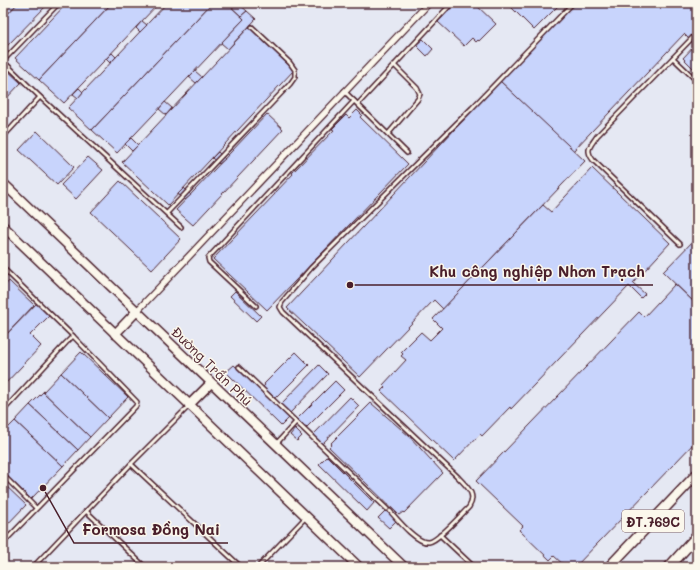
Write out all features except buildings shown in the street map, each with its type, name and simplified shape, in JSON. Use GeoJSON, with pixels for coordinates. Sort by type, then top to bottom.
{"type":"FeatureCollection","features":[{"type":"Feature","properties":{"kind":"main road","name":"Đường Trần Phú"},"geometry":{"type":"LineString","coordinates":[[3,183],[404,567]]}},
{"type":"Feature","properties":{"kind":"main road"},"geometry":{"type":"LineString","coordinates":[[3,226],[359,567]]}},
{"type":"Feature","properties":{"kind":"main road"},"geometry":{"type":"LineString","coordinates":[[115,334],[137,311]]}},
{"type":"Feature","properties":{"kind":"main road"},"geometry":{"type":"LineString","coordinates":[[189,405],[211,383]]}},
{"type":"Feature","properties":{"kind":"main road","name":"ĐT.769C"},"geometry":{"type":"LineString","coordinates":[[609,567],[697,474]]}},
{"type":"Feature","properties":{"kind":"main road","name":"ĐT.769C"},"geometry":{"type":"LineString","coordinates":[[669,567],[697,536]]}},
{"type":"Feature","properties":{"kind":"street"},"geometry":{"type":"LineString","coordinates":[[137,311],[428,3]]}},
{"type":"Feature","properties":{"kind":"lane"},"geometry":{"type":"LineString","coordinates":[[59,3],[3,61],[40,97],[182,227]]}},
{"type":"Feature","properties":{"kind":"lane"},"geometry":{"type":"LineString","coordinates":[[358,104],[452,3]]}},
{"type":"Feature","properties":{"kind":"lane"},"geometry":{"type":"LineString","coordinates":[[390,512],[407,530],[424,542],[429,542],[437,539],[469,507],[472,501],[470,491],[458,477],[283,312],[280,307],[282,302],[311,268],[472,108],[573,3]]}},
{"type":"Feature","properties":{"kind":"lane"},"geometry":{"type":"LineString","coordinates":[[167,213],[295,77],[295,70],[290,63],[252,27]]}},
{"type":"Feature","properties":{"kind":"lane"},"geometry":{"type":"LineString","coordinates":[[680,244],[593,160],[588,150],[597,136],[697,33]]}},
{"type":"Feature","properties":{"kind":"lane"},"geometry":{"type":"LineString","coordinates":[[673,58],[697,81]]}},
{"type":"Feature","properties":{"kind":"lane"},"geometry":{"type":"LineString","coordinates":[[388,134],[420,94],[394,65]]}},
{"type":"Feature","properties":{"kind":"lane"},"geometry":{"type":"LineString","coordinates":[[344,91],[407,153]]}},
{"type":"Feature","properties":{"kind":"lane"},"geometry":{"type":"LineString","coordinates":[[3,137],[40,97]]}},
{"type":"Feature","properties":{"kind":"lane"},"geometry":{"type":"LineString","coordinates":[[256,306],[209,262],[208,258],[354,101]]}},
{"type":"Feature","properties":{"kind":"lane"},"geometry":{"type":"LineString","coordinates":[[3,268],[73,336],[137,402],[136,406],[3,543]]}},
{"type":"Feature","properties":{"kind":"lane"},"geometry":{"type":"LineString","coordinates":[[3,411],[73,336]]}},
{"type":"Feature","properties":{"kind":"lane"},"geometry":{"type":"LineString","coordinates":[[240,367],[387,508]]}},
{"type":"Feature","properties":{"kind":"lane"},"geometry":{"type":"LineString","coordinates":[[33,567],[189,405]]}},
{"type":"Feature","properties":{"kind":"lane"},"geometry":{"type":"LineString","coordinates":[[276,444],[296,422]]}},
{"type":"Feature","properties":{"kind":"lane"},"geometry":{"type":"LineString","coordinates":[[131,464],[241,567]]}},
{"type":"Feature","properties":{"kind":"lane"},"geometry":{"type":"LineString","coordinates":[[3,475],[36,508]]}},
{"type":"Feature","properties":{"kind":"lane"},"geometry":{"type":"LineString","coordinates":[[86,511],[145,567]]}},
{"type":"Feature","properties":{"kind":"lane"},"geometry":{"type":"LineString","coordinates":[[258,567],[306,517]]}},
{"type":"Feature","properties":{"kind":"lane"},"geometry":{"type":"LineString","coordinates":[[440,535],[474,567]]}},
{"type":"Feature","properties":{"kind":"shaded area"},"geometry":{"type":"Polygon","coordinates":[[[3,3],[697,3],[697,567],[3,567],[3,3]]]}},
{"type":"Feature","properties":{"kind":"place","name":"Khu công nghiệp Nhơn Trạch"},"geometry":{"type":"Point","coordinates":[350,285]}},
{"type":"Feature","properties":{"kind":"place","name":"Formosa Đồng Nai"},"geometry":{"type":"Point","coordinates":[43,488]}}]}
